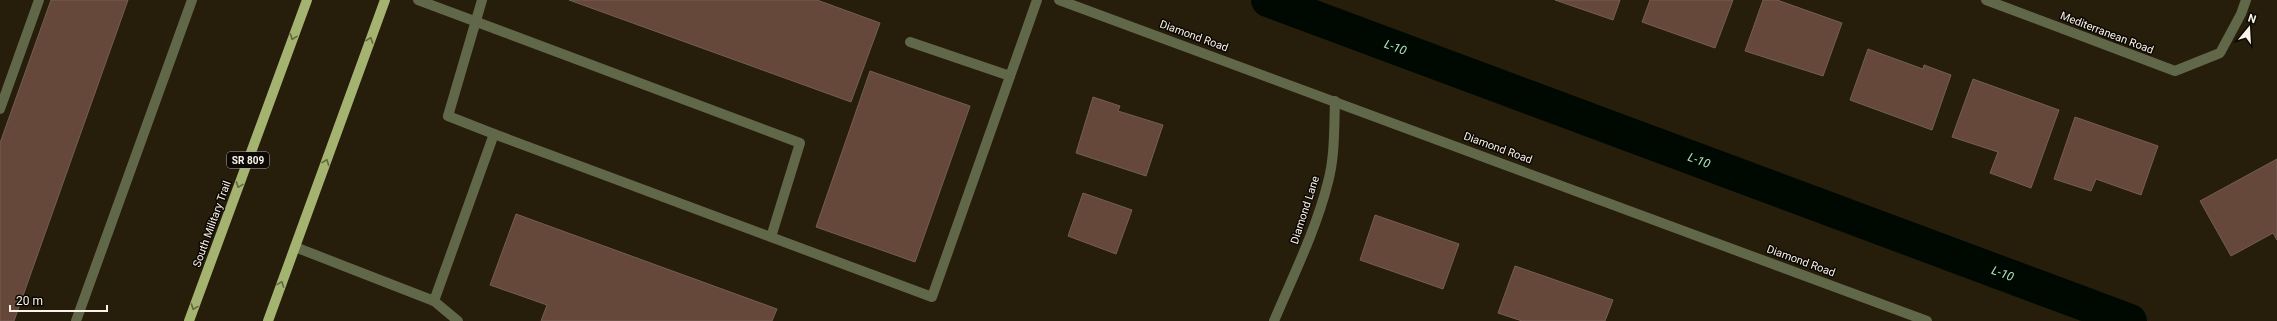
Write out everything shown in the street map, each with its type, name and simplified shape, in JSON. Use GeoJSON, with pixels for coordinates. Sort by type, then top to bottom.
{"type":"FeatureCollection","features":[{"type":"Feature","properties":{"kind":"main road","name":"South Military Trail"},"geometry":{"type":"LineString","coordinates":[[189,321],[307,0]]}},
{"type":"Feature","properties":{"kind":"main road"},"geometry":{"type":"LineString","coordinates":[[268,321],[385,0]]}},
{"type":"Feature","properties":{"kind":"street"},"geometry":{"type":"LineString","coordinates":[[0,109],[39,0]]}},
{"type":"Feature","properties":{"kind":"street"},"geometry":{"type":"LineString","coordinates":[[76,321],[192,0]]}},
{"type":"Feature","properties":{"kind":"street"},"geometry":{"type":"LineString","coordinates":[[418,0],[800,143],[771,237]]}},
{"type":"Feature","properties":{"kind":"street"},"geometry":{"type":"LineString","coordinates":[[482,0],[474,21],[448,116],[932,297],[1037,0]]}},
{"type":"Feature","properties":{"kind":"street","name":"Diamond Road"},"geometry":{"type":"LineString","coordinates":[[1060,0],[1927,321]]}},
{"type":"Feature","properties":{"kind":"street","name":"Mediterranean Road"},"geometry":{"type":"LineString","coordinates":[[1986,0],[2175,72],[2220,53],[2241,14],[2246,0]]}},
{"type":"Feature","properties":{"kind":"street"},"geometry":{"type":"LineString","coordinates":[[910,42],[1010,76]]}},
{"type":"Feature","properties":{"kind":"street","name":"Diamond Lane"},"geometry":{"type":"LineString","coordinates":[[1274,321],[1309,240],[1328,182],[1334,148],[1335,101]]}},
{"type":"Feature","properties":{"kind":"street"},"geometry":{"type":"LineString","coordinates":[[434,301],[494,134]]}},
{"type":"Feature","properties":{"kind":"street"},"geometry":{"type":"LineString","coordinates":[[295,247],[434,301],[458,321]]}},
{"type":"Feature","properties":{"kind":"building"},"geometry":{"type":"Polygon","coordinates":[[[51,0],[128,0],[14,321],[0,321],[0,143],[51,0]]]}},
{"type":"Feature","properties":{"kind":"building"},"geometry":{"type":"Polygon","coordinates":[[[569,0],[817,0],[880,23],[851,102],[569,0]]]}},
{"type":"Feature","properties":{"kind":"building"},"geometry":{"type":"Polygon","coordinates":[[[1555,0],[1620,0],[1613,20],[1555,0]]]}},
{"type":"Feature","properties":{"kind":"building"},"geometry":{"type":"Polygon","coordinates":[[[1650,0],[1733,0],[1715,48],[1642,22],[1650,0]]]}},
{"type":"Feature","properties":{"kind":"building"},"geometry":{"type":"Polygon","coordinates":[[[1763,0],[1777,0],[1842,23],[1823,76],[1745,51],[1763,0]]]}},
{"type":"Feature","properties":{"kind":"building"},"geometry":{"type":"Polygon","coordinates":[[[1868,49],[1923,69],[1924,65],[1951,75],[1932,130],[1850,100],[1868,49]]]}},
{"type":"Feature","properties":{"kind":"building"},"geometry":{"type":"Polygon","coordinates":[[[870,71],[970,106],[915,262],[816,227],[870,71]]]}},
{"type":"Feature","properties":{"kind":"building"},"geometry":{"type":"Polygon","coordinates":[[[1973,79],[2059,110],[2031,188],[1990,173],[1998,152],[1952,137],[1973,79]]]}},
{"type":"Feature","properties":{"kind":"building"},"geometry":{"type":"Polygon","coordinates":[[[1093,97],[1120,106],[1118,111],[1163,125],[1146,176],[1076,153],[1093,97]]]}},
{"type":"Feature","properties":{"kind":"building"},"geometry":{"type":"Polygon","coordinates":[[[2075,117],[2158,146],[2141,195],[2096,179],[2091,191],[2054,179],[2075,117]]]}},
{"type":"Feature","properties":{"kind":"building"},"geometry":{"type":"Polygon","coordinates":[[[2277,159],[2277,240],[2273,233],[2231,256],[2200,201],[2277,159]]]}},
{"type":"Feature","properties":{"kind":"building"},"geometry":{"type":"Polygon","coordinates":[[[1083,193],[1132,210],[1116,254],[1068,236],[1083,193]]]}},
{"type":"Feature","properties":{"kind":"building"},"geometry":{"type":"Polygon","coordinates":[[[516,214],[777,309],[772,321],[541,321],[547,305],[490,285],[516,214]]]}},
{"type":"Feature","properties":{"kind":"building"},"geometry":{"type":"Polygon","coordinates":[[[1375,215],[1459,244],[1443,289],[1360,260],[1375,215]]]}},
{"type":"Feature","properties":{"kind":"building"},"geometry":{"type":"Polygon","coordinates":[[[1515,266],[1613,300],[1605,321],[1522,321],[1498,313],[1515,266]]]}},
{"type":"Feature","properties":{"kind":"waterway","name":"L-10"},"geometry":{"type":"LineString","coordinates":[[1268,0],[2130,321]]}}]}
